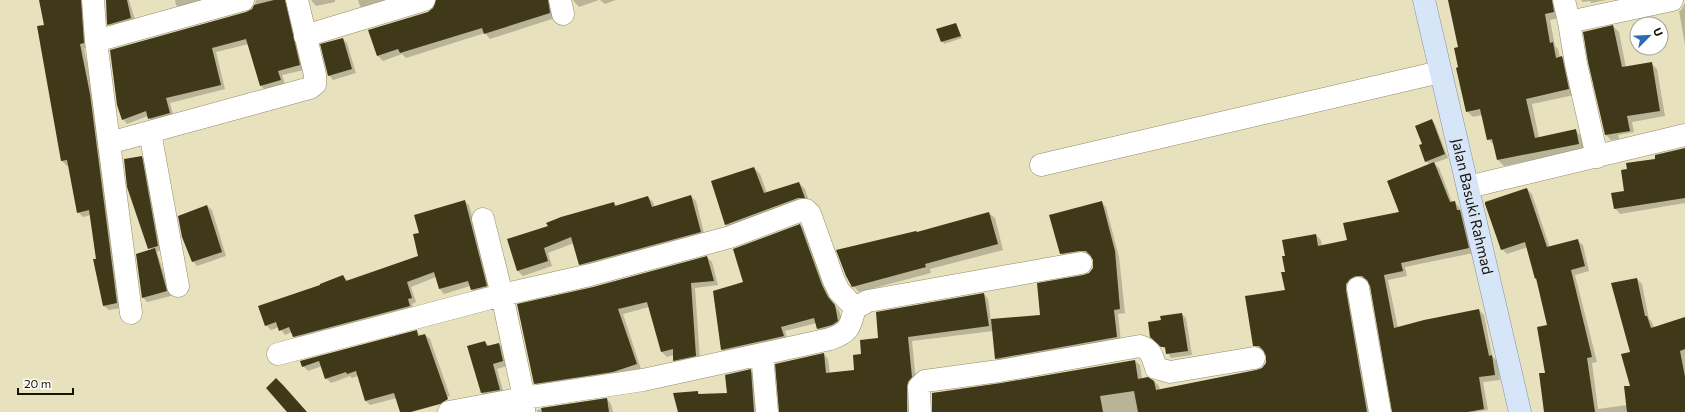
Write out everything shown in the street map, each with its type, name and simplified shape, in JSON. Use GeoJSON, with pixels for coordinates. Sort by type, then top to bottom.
{"type":"FeatureCollection","features":[{"type":"Feature","properties":{"kind":"main road","name":"Jalan Basuki Rahmad"},"geometry":{"type":"LineString","coordinates":[[1424,0],[1519,412]]}},
{"type":"Feature","properties":{"kind":"street"},"geometry":{"type":"LineString","coordinates":[[93,0],[96,41],[131,313]]}},
{"type":"Feature","properties":{"kind":"street"},"geometry":{"type":"LineString","coordinates":[[96,41],[243,0]]}},
{"type":"Feature","properties":{"kind":"street"},"geometry":{"type":"LineString","coordinates":[[109,143],[310,88],[315,84],[316,75],[297,0]]}},
{"type":"Feature","properties":{"kind":"street"},"geometry":{"type":"LineString","coordinates":[[305,36],[424,0]]}},
{"type":"Feature","properties":{"kind":"street"},"geometry":{"type":"LineString","coordinates":[[1564,0],[1576,64],[1597,157]]}},
{"type":"Feature","properties":{"kind":"street"},"geometry":{"type":"LineString","coordinates":[[1568,22],[1672,0]]}},
{"type":"Feature","properties":{"kind":"street"},"geometry":{"type":"LineString","coordinates":[[1041,165],[1440,72]]}},
{"type":"Feature","properties":{"kind":"street"},"geometry":{"type":"LineString","coordinates":[[150,132],[178,286]]}},
{"type":"Feature","properties":{"kind":"street"},"geometry":{"type":"LineString","coordinates":[[1468,187],[1685,135]]}},
{"type":"Feature","properties":{"kind":"street"},"geometry":{"type":"LineString","coordinates":[[278,354],[502,295],[590,275],[730,237],[802,210],[806,210],[810,214],[834,281],[840,291],[855,308]]}},
{"type":"Feature","properties":{"kind":"street"},"geometry":{"type":"LineString","coordinates":[[483,219],[502,295],[524,405]]}},
{"type":"Feature","properties":{"kind":"street"},"geometry":{"type":"LineString","coordinates":[[449,412],[524,405],[762,354],[838,336],[850,327],[855,308],[868,301],[1081,263]]}},
{"type":"Feature","properties":{"kind":"street"},"geometry":{"type":"LineString","coordinates":[[1358,288],[1380,412]]}},
{"type":"Feature","properties":{"kind":"street"},"geometry":{"type":"LineString","coordinates":[[920,412],[919,387],[925,381],[999,371],[1140,346],[1145,348],[1152,355],[1156,368],[1166,371],[1254,358]]}},
{"type":"Feature","properties":{"kind":"street"},"geometry":{"type":"LineString","coordinates":[[762,354],[767,412]]}},
{"type":"Feature","properties":{"kind":"building"},"geometry":{"type":"Polygon","coordinates":[[[39,0],[81,0],[84,43],[80,44],[90,94],[117,303],[103,306],[93,259],[96,259],[89,210],[77,213],[67,160],[61,161],[37,26],[44,25],[39,0]]]}},
{"type":"Feature","properties":{"kind":"building"},"geometry":{"type":"Polygon","coordinates":[[[106,0],[127,0],[131,18],[107,25],[106,0]]]}},
{"type":"Feature","properties":{"kind":"building"},"geometry":{"type":"Polygon","coordinates":[[[274,0],[285,0],[300,65],[278,71],[281,80],[260,86],[246,39],[212,48],[221,85],[166,98],[170,113],[148,119],[146,111],[122,120],[117,105],[110,50],[246,12],[252,9],[254,5],[274,0]]]}},
{"type":"Feature","properties":{"kind":"building"},"geometry":{"type":"Polygon","coordinates":[[[436,0],[548,0],[550,13],[484,34],[482,28],[400,53],[398,49],[377,56],[368,30],[428,12],[433,8],[436,0]]]}},
{"type":"Feature","properties":{"kind":"building"},"geometry":{"type":"Polygon","coordinates":[[[1448,0],[1552,0],[1554,12],[1545,14],[1550,43],[1553,42],[1556,58],[1562,56],[1569,89],[1526,99],[1535,138],[1576,129],[1579,144],[1497,160],[1492,139],[1487,140],[1480,109],[1466,112],[1456,68],[1458,67],[1454,48],[1458,47],[1448,0]]]}},
{"type":"Feature","properties":{"kind":"building"},"geometry":{"type":"Polygon","coordinates":[[[956,23],[961,36],[941,42],[936,29],[956,23]]]}},
{"type":"Feature","properties":{"kind":"building"},"geometry":{"type":"Polygon","coordinates":[[[1613,25],[1622,67],[1652,62],[1660,111],[1627,116],[1630,131],[1605,135],[1588,62],[1583,32],[1613,25]]]}},
{"type":"Feature","properties":{"kind":"building"},"geometry":{"type":"Polygon","coordinates":[[[343,38],[352,69],[328,76],[320,44],[343,38]]]}},
{"type":"Feature","properties":{"kind":"building"},"geometry":{"type":"Polygon","coordinates":[[[1432,119],[1445,154],[1425,162],[1419,145],[1422,144],[1415,126],[1432,119]]]}},
{"type":"Feature","properties":{"kind":"building"},"geometry":{"type":"Polygon","coordinates":[[[1685,148],[1685,198],[1614,209],[1611,193],[1624,191],[1621,170],[1627,169],[1626,163],[1655,159],[1655,155],[1685,148]]]}},
{"type":"Feature","properties":{"kind":"building"},"geometry":{"type":"Polygon","coordinates":[[[142,156],[158,246],[148,249],[127,187],[124,159],[142,156]]]}},
{"type":"Feature","properties":{"kind":"building"},"geometry":{"type":"Polygon","coordinates":[[[1434,162],[1450,202],[1455,201],[1457,210],[1460,210],[1469,248],[1401,263],[1403,271],[1384,275],[1394,328],[1424,320],[1479,309],[1489,356],[1492,355],[1495,375],[1479,377],[1484,409],[1468,412],[1392,412],[1370,286],[1367,280],[1362,276],[1356,276],[1350,279],[1346,284],[1346,290],[1367,412],[1138,412],[1134,391],[1100,396],[1103,412],[932,412],[932,393],[1001,383],[1135,360],[1138,379],[1148,377],[1154,381],[1156,390],[1262,368],[1266,363],[1266,356],[1259,346],[1253,346],[1245,296],[1285,290],[1281,272],[1285,272],[1282,256],[1285,256],[1282,240],[1316,234],[1318,246],[1347,240],[1343,223],[1399,212],[1387,181],[1434,162]]]}},
{"type":"Feature","properties":{"kind":"building"},"geometry":{"type":"Polygon","coordinates":[[[754,167],[764,193],[799,182],[805,198],[798,198],[725,225],[711,181],[754,167]]]}},
{"type":"Feature","properties":{"kind":"building"},"geometry":{"type":"Polygon","coordinates":[[[1527,188],[1547,247],[1578,239],[1585,266],[1571,270],[1592,357],[1587,358],[1595,412],[1544,412],[1539,373],[1545,373],[1537,327],[1547,325],[1536,278],[1535,279],[1525,242],[1501,250],[1485,204],[1485,202],[1527,188]]]}},
{"type":"Feature","properties":{"kind":"building"},"geometry":{"type":"Polygon","coordinates":[[[691,195],[701,232],[579,265],[571,237],[544,248],[548,261],[517,271],[507,239],[548,226],[546,223],[561,217],[614,202],[615,206],[648,196],[652,207],[691,195]]]}},
{"type":"Feature","properties":{"kind":"building"},"geometry":{"type":"Polygon","coordinates":[[[465,200],[487,286],[471,290],[468,281],[439,289],[434,272],[407,282],[412,298],[408,299],[410,306],[293,337],[289,327],[279,331],[276,322],[265,326],[258,306],[320,285],[343,275],[346,281],[418,256],[413,234],[419,233],[414,215],[465,200]]]}},
{"type":"Feature","properties":{"kind":"building"},"geometry":{"type":"Polygon","coordinates":[[[1102,201],[1115,251],[1120,309],[1114,310],[1117,337],[995,359],[991,319],[1040,315],[1037,283],[1083,275],[1089,273],[1093,268],[1093,260],[1086,251],[1060,254],[1049,215],[1102,201]]]}},
{"type":"Feature","properties":{"kind":"building"},"geometry":{"type":"Polygon","coordinates":[[[207,205],[222,252],[192,262],[182,237],[178,216],[207,205]]]}},
{"type":"Feature","properties":{"kind":"building"},"geometry":{"type":"Polygon","coordinates":[[[989,212],[998,244],[925,264],[926,267],[852,287],[836,250],[917,232],[989,212]]]}},
{"type":"Feature","properties":{"kind":"building"},"geometry":{"type":"Polygon","coordinates":[[[800,224],[822,285],[828,297],[835,305],[838,321],[832,325],[817,329],[814,318],[781,327],[784,336],[721,350],[713,291],[743,282],[733,249],[800,224]]]}},
{"type":"Feature","properties":{"kind":"building"},"geometry":{"type":"Polygon","coordinates":[[[155,248],[167,291],[142,298],[136,254],[155,248]]]}},
{"type":"Feature","properties":{"kind":"building"},"geometry":{"type":"Polygon","coordinates":[[[707,256],[714,281],[691,283],[696,356],[673,361],[673,349],[661,352],[647,302],[618,309],[637,364],[613,372],[534,384],[517,304],[593,287],[707,256]]]}},
{"type":"Feature","properties":{"kind":"building"},"geometry":{"type":"Polygon","coordinates":[[[1637,278],[1645,316],[1647,316],[1651,328],[1685,317],[1685,349],[1680,351],[1685,377],[1685,412],[1627,412],[1624,386],[1630,386],[1621,354],[1630,352],[1611,283],[1637,278]]]}},
{"type":"Feature","properties":{"kind":"building"},"geometry":{"type":"Polygon","coordinates":[[[984,293],[989,326],[908,337],[912,377],[908,382],[907,387],[907,412],[779,412],[775,364],[824,353],[826,373],[854,370],[853,355],[861,354],[860,340],[878,338],[876,312],[984,293]]]}},
{"type":"Feature","properties":{"kind":"building"},"geometry":{"type":"Polygon","coordinates":[[[1182,313],[1188,351],[1166,354],[1165,347],[1161,347],[1150,337],[1148,322],[1161,320],[1160,316],[1182,313]]]}},
{"type":"Feature","properties":{"kind":"building"},"geometry":{"type":"Polygon","coordinates":[[[417,330],[418,336],[425,334],[448,399],[440,404],[411,412],[400,412],[394,393],[365,401],[356,371],[347,374],[346,372],[325,379],[319,361],[302,367],[300,361],[417,330]]]}},
{"type":"Feature","properties":{"kind":"building"},"geometry":{"type":"Polygon","coordinates":[[[485,341],[487,346],[499,343],[503,361],[493,364],[500,390],[481,393],[467,346],[485,341]]]}},
{"type":"Feature","properties":{"kind":"building"},"geometry":{"type":"Polygon","coordinates":[[[751,369],[754,412],[678,412],[673,393],[698,391],[698,394],[727,393],[725,375],[751,369]]]}},
{"type":"Feature","properties":{"kind":"building"},"geometry":{"type":"Polygon","coordinates":[[[276,378],[307,412],[287,412],[266,388],[276,378]]]}},
{"type":"Feature","properties":{"kind":"building"},"geometry":{"type":"Polygon","coordinates":[[[607,398],[609,412],[542,412],[541,408],[607,398]]]}}]}
